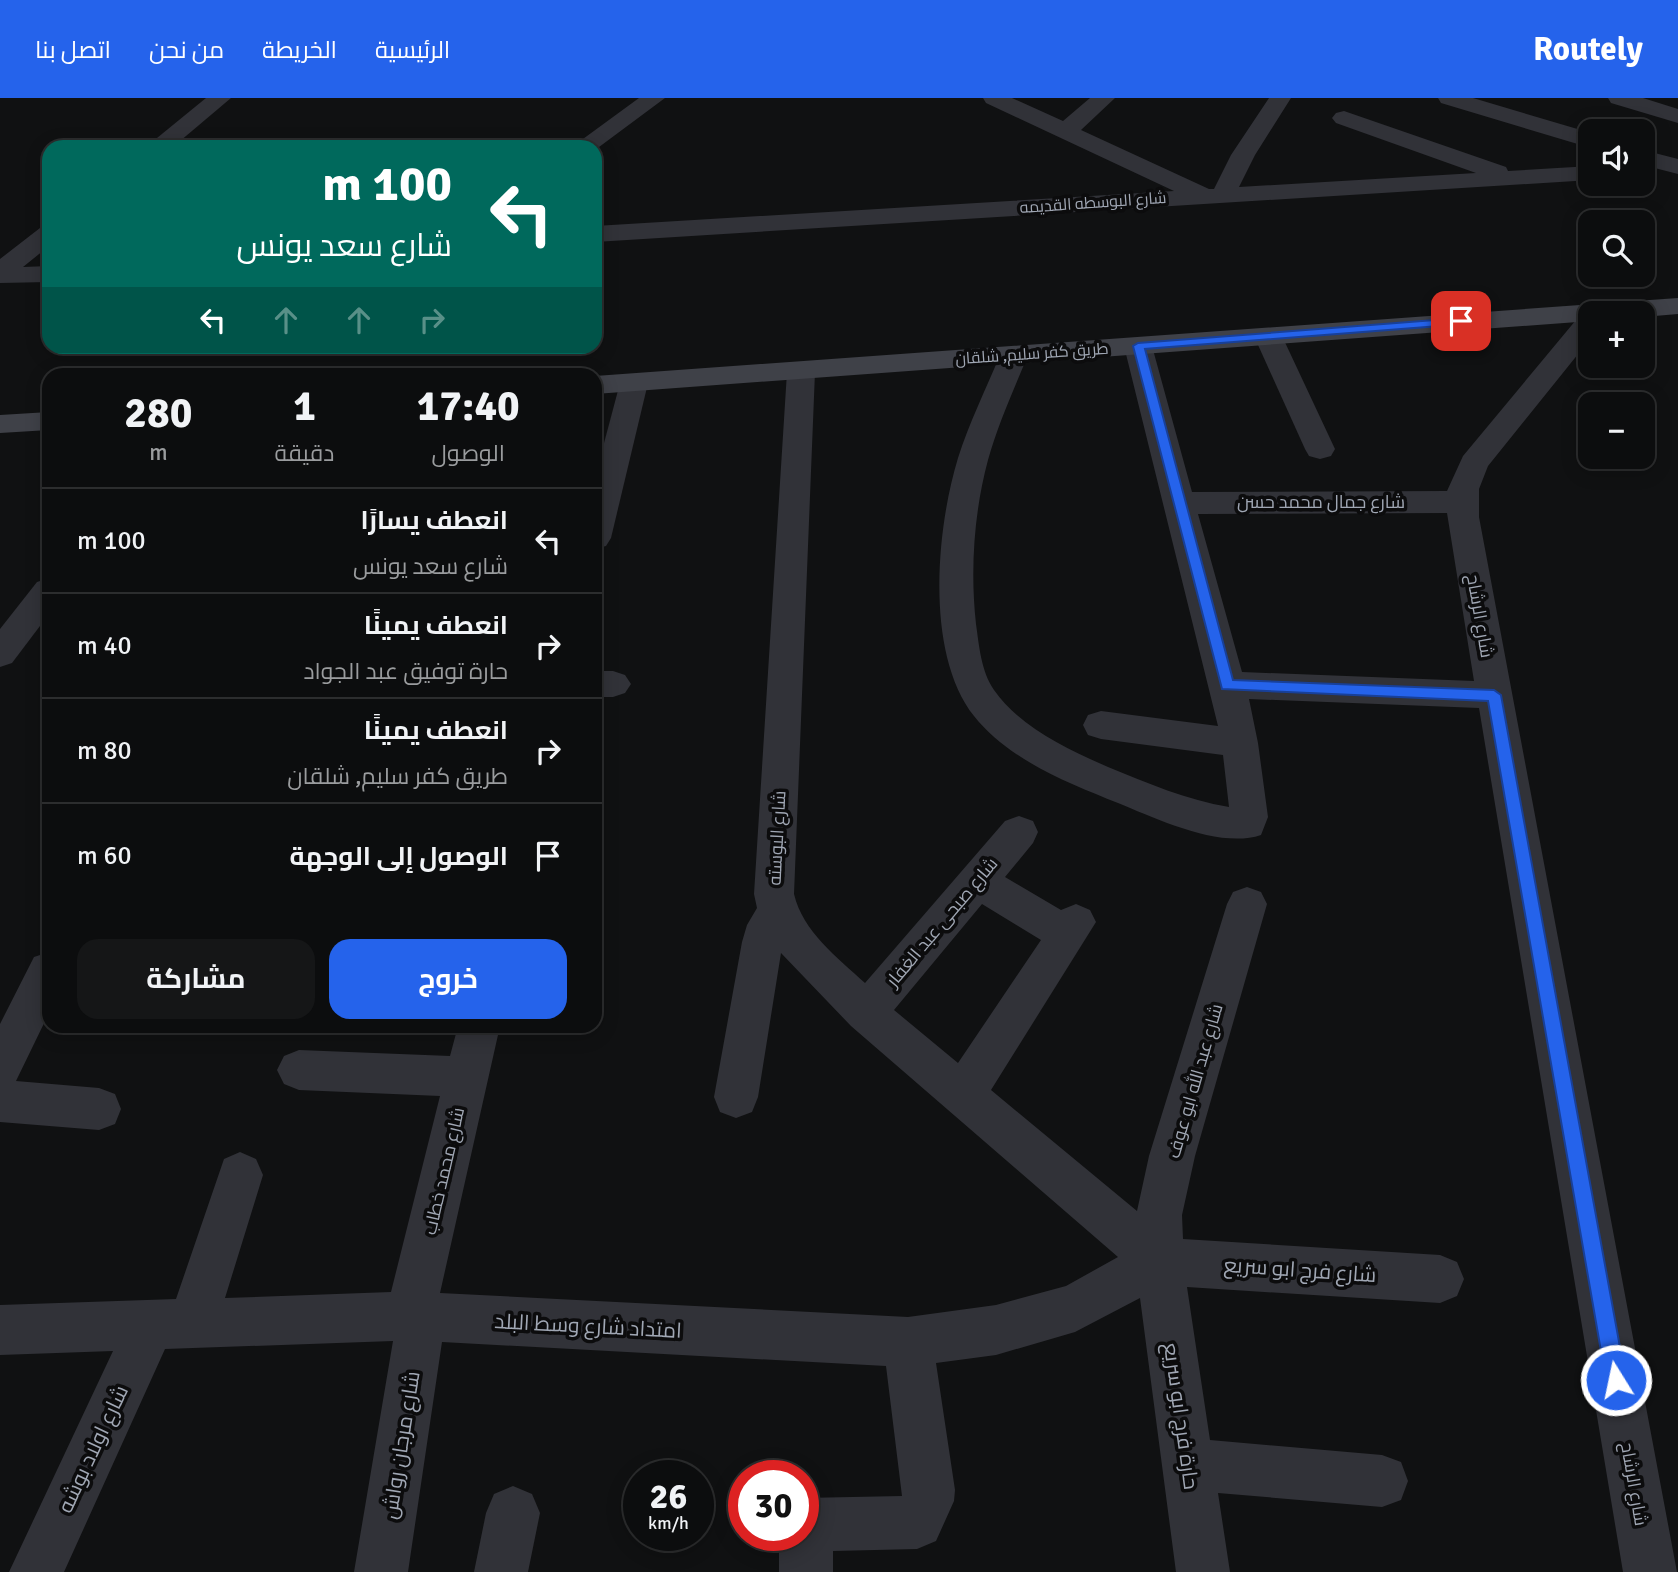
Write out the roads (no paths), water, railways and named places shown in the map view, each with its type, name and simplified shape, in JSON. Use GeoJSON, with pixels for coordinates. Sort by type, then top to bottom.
{"type":"FeatureCollection","features":[{"type":"Feature","properties":{"kind":"street"},"geometry":{"type":"LineString","coordinates":[[167,140],[220,98]]}},
{"type":"Feature","properties":{"kind":"street"},"geometry":{"type":"LineString","coordinates":[[594,140],[654,98]]}},
{"type":"Feature","properties":{"kind":"street"},"geometry":{"type":"LineString","coordinates":[[995,98],[1214,195],[1280,98]]}},
{"type":"Feature","properties":{"kind":"street"},"geometry":{"type":"LineString","coordinates":[[1065,131],[1104,98]]}},
{"type":"Feature","properties":{"kind":"street"},"geometry":{"type":"LineString","coordinates":[[1449,98],[1578,137]]}},
{"type":"Feature","properties":{"kind":"street"},"geometry":{"type":"LineString","coordinates":[[1619,98],[1678,116]]}},
{"type":"Feature","properties":{"kind":"street"},"geometry":{"type":"LineString","coordinates":[[1344,118],[1515,178]]}},
{"type":"Feature","properties":{"kind":"street"},"geometry":{"type":"LineString","coordinates":[[1655,161],[1678,168]]}},
{"type":"Feature","properties":{"kind":"street"},"geometry":{"type":"LineString","coordinates":[[1655,169],[1678,168]]}},
{"type":"Feature","properties":{"kind":"street","name":"شارع البوسطه القديمه"},"geometry":{"type":"LineString","coordinates":[[602,234],[1578,174]]}},
{"type":"Feature","properties":{"kind":"street"},"geometry":{"type":"LineString","coordinates":[[0,274],[42,239]]}},
{"type":"Feature","properties":{"kind":"street"},"geometry":{"type":"LineString","coordinates":[[0,274],[42,274]]}},
{"type":"Feature","properties":{"kind":"street","name":"طريق كفر سليم, شلقان"},"geometry":{"type":"LineString","coordinates":[[1655,308],[1678,306]]}},
{"type":"Feature","properties":{"kind":"street","name":"طريق كفر سليم, شلقان"},"geometry":{"type":"LineString","coordinates":[[602,385],[1578,316]]}},
{"type":"Feature","properties":{"kind":"street"},"geometry":{"type":"LineString","coordinates":[[1268,336],[1320,449]]}},
{"type":"Feature","properties":{"kind":"street","name":"شارع الرشاح"},"geometry":{"type":"LineString","coordinates":[[1578,336],[1475,463],[1463,488],[1463,517],[1650,1572]]}},
{"type":"Feature","properties":{"kind":"street"},"geometry":{"type":"LineString","coordinates":[[1014,355],[973,458],[964,495],[958,583],[960,636],[965,664],[977,693],[1003,722],[1041,750],[1086,773],[1169,805],[1239,825],[1247,824],[1249,817],[1240,743],[1228,685],[1138,346]]}},
{"type":"Feature","properties":{"kind":"street","name":"شارع البوسته"},"geometry":{"type":"LineString","coordinates":[[801,372],[774,894],[778,912],[799,947],[866,1012],[1159,1261]]}},
{"type":"Feature","properties":{"kind":"street"},"geometry":{"type":"LineString","coordinates":[[602,510],[634,383]]}},
{"type":"Feature","properties":{"kind":"street"},"geometry":{"type":"LineString","coordinates":[[0,424],[42,421]]}},
{"type":"Feature","properties":{"kind":"street","name":"شارع جمال محمد حسن"},"geometry":{"type":"LineString","coordinates":[[1180,503],[1463,502]]}},
{"type":"Feature","properties":{"kind":"street"},"geometry":{"type":"LineString","coordinates":[[0,654],[42,599]]}},
{"type":"Feature","properties":{"kind":"street"},"geometry":{"type":"LineString","coordinates":[[1228,685],[1494,695]]}},
{"type":"Feature","properties":{"kind":"street"},"geometry":{"type":"LineString","coordinates":[[1101,725],[1240,743]]}},
{"type":"Feature","properties":{"kind":"street","name":"شارع صبحى عبد الغفار"},"geometry":{"type":"LineString","coordinates":[[866,1012],[1019,832]]}},
{"type":"Feature","properties":{"kind":"street"},"geometry":{"type":"LineString","coordinates":[[963,1094],[1072,928],[976,880]]}},
{"type":"Feature","properties":{"kind":"street","name":"شارع عبد الله ابو عوف"},"geometry":{"type":"LineString","coordinates":[[1159,1261],[1160,1215],[1172,1156],[1247,904]]}},
{"type":"Feature","properties":{"kind":"street"},"geometry":{"type":"LineString","coordinates":[[736,1097],[762,942],[767,925],[778,912]]}},
{"type":"Feature","properties":{"kind":"street"},"geometry":{"type":"LineString","coordinates":[[0,1068],[42,984]]}},
{"type":"Feature","properties":{"kind":"street","name":"شارع محمد خطاب"},"geometry":{"type":"LineString","coordinates":[[415,1317],[477,1033]]}},
{"type":"Feature","properties":{"kind":"street"},"geometry":{"type":"LineString","coordinates":[[299,1070],[467,1077]]}},
{"type":"Feature","properties":{"kind":"street"},"geometry":{"type":"LineString","coordinates":[[0,1101],[99,1109]]}},
{"type":"Feature","properties":{"kind":"street","name":"شارع اولاد بوشه"},"geometry":{"type":"LineString","coordinates":[[36,1572],[172,1324],[240,1175]]}},
{"type":"Feature","properties":{"kind":"street","name":"شارع فرج ابو سريع"},"geometry":{"type":"LineString","coordinates":[[1159,1261],[1440,1279]]}},
{"type":"Feature","properties":{"kind":"street","name":"امتداد شارع وسط البلد"},"geometry":{"type":"LineString","coordinates":[[0,1330],[415,1317],[908,1342],[996,1330],[1075,1308],[1159,1261]]}},
{"type":"Feature","properties":{"kind":"street","name":"حارة فرج ابو سريع"},"geometry":{"type":"LineString","coordinates":[[1159,1261],[1203,1572]]}},
{"type":"Feature","properties":{"kind":"street","name":"شارع مرجان رواش"},"geometry":{"type":"LineString","coordinates":[[381,1572],[415,1317]]}},
{"type":"Feature","properties":{"kind":"street"},"geometry":{"type":"LineString","coordinates":[[819,1539],[917,1522],[923,1512],[929,1490],[908,1342]]}},
{"type":"Feature","properties":{"kind":"street"},"geometry":{"type":"LineString","coordinates":[[1188,1464],[1382,1481]]}},
{"type":"Feature","properties":{"kind":"street"},"geometry":{"type":"LineString","coordinates":[[501,1572],[513,1513]]}}]}
